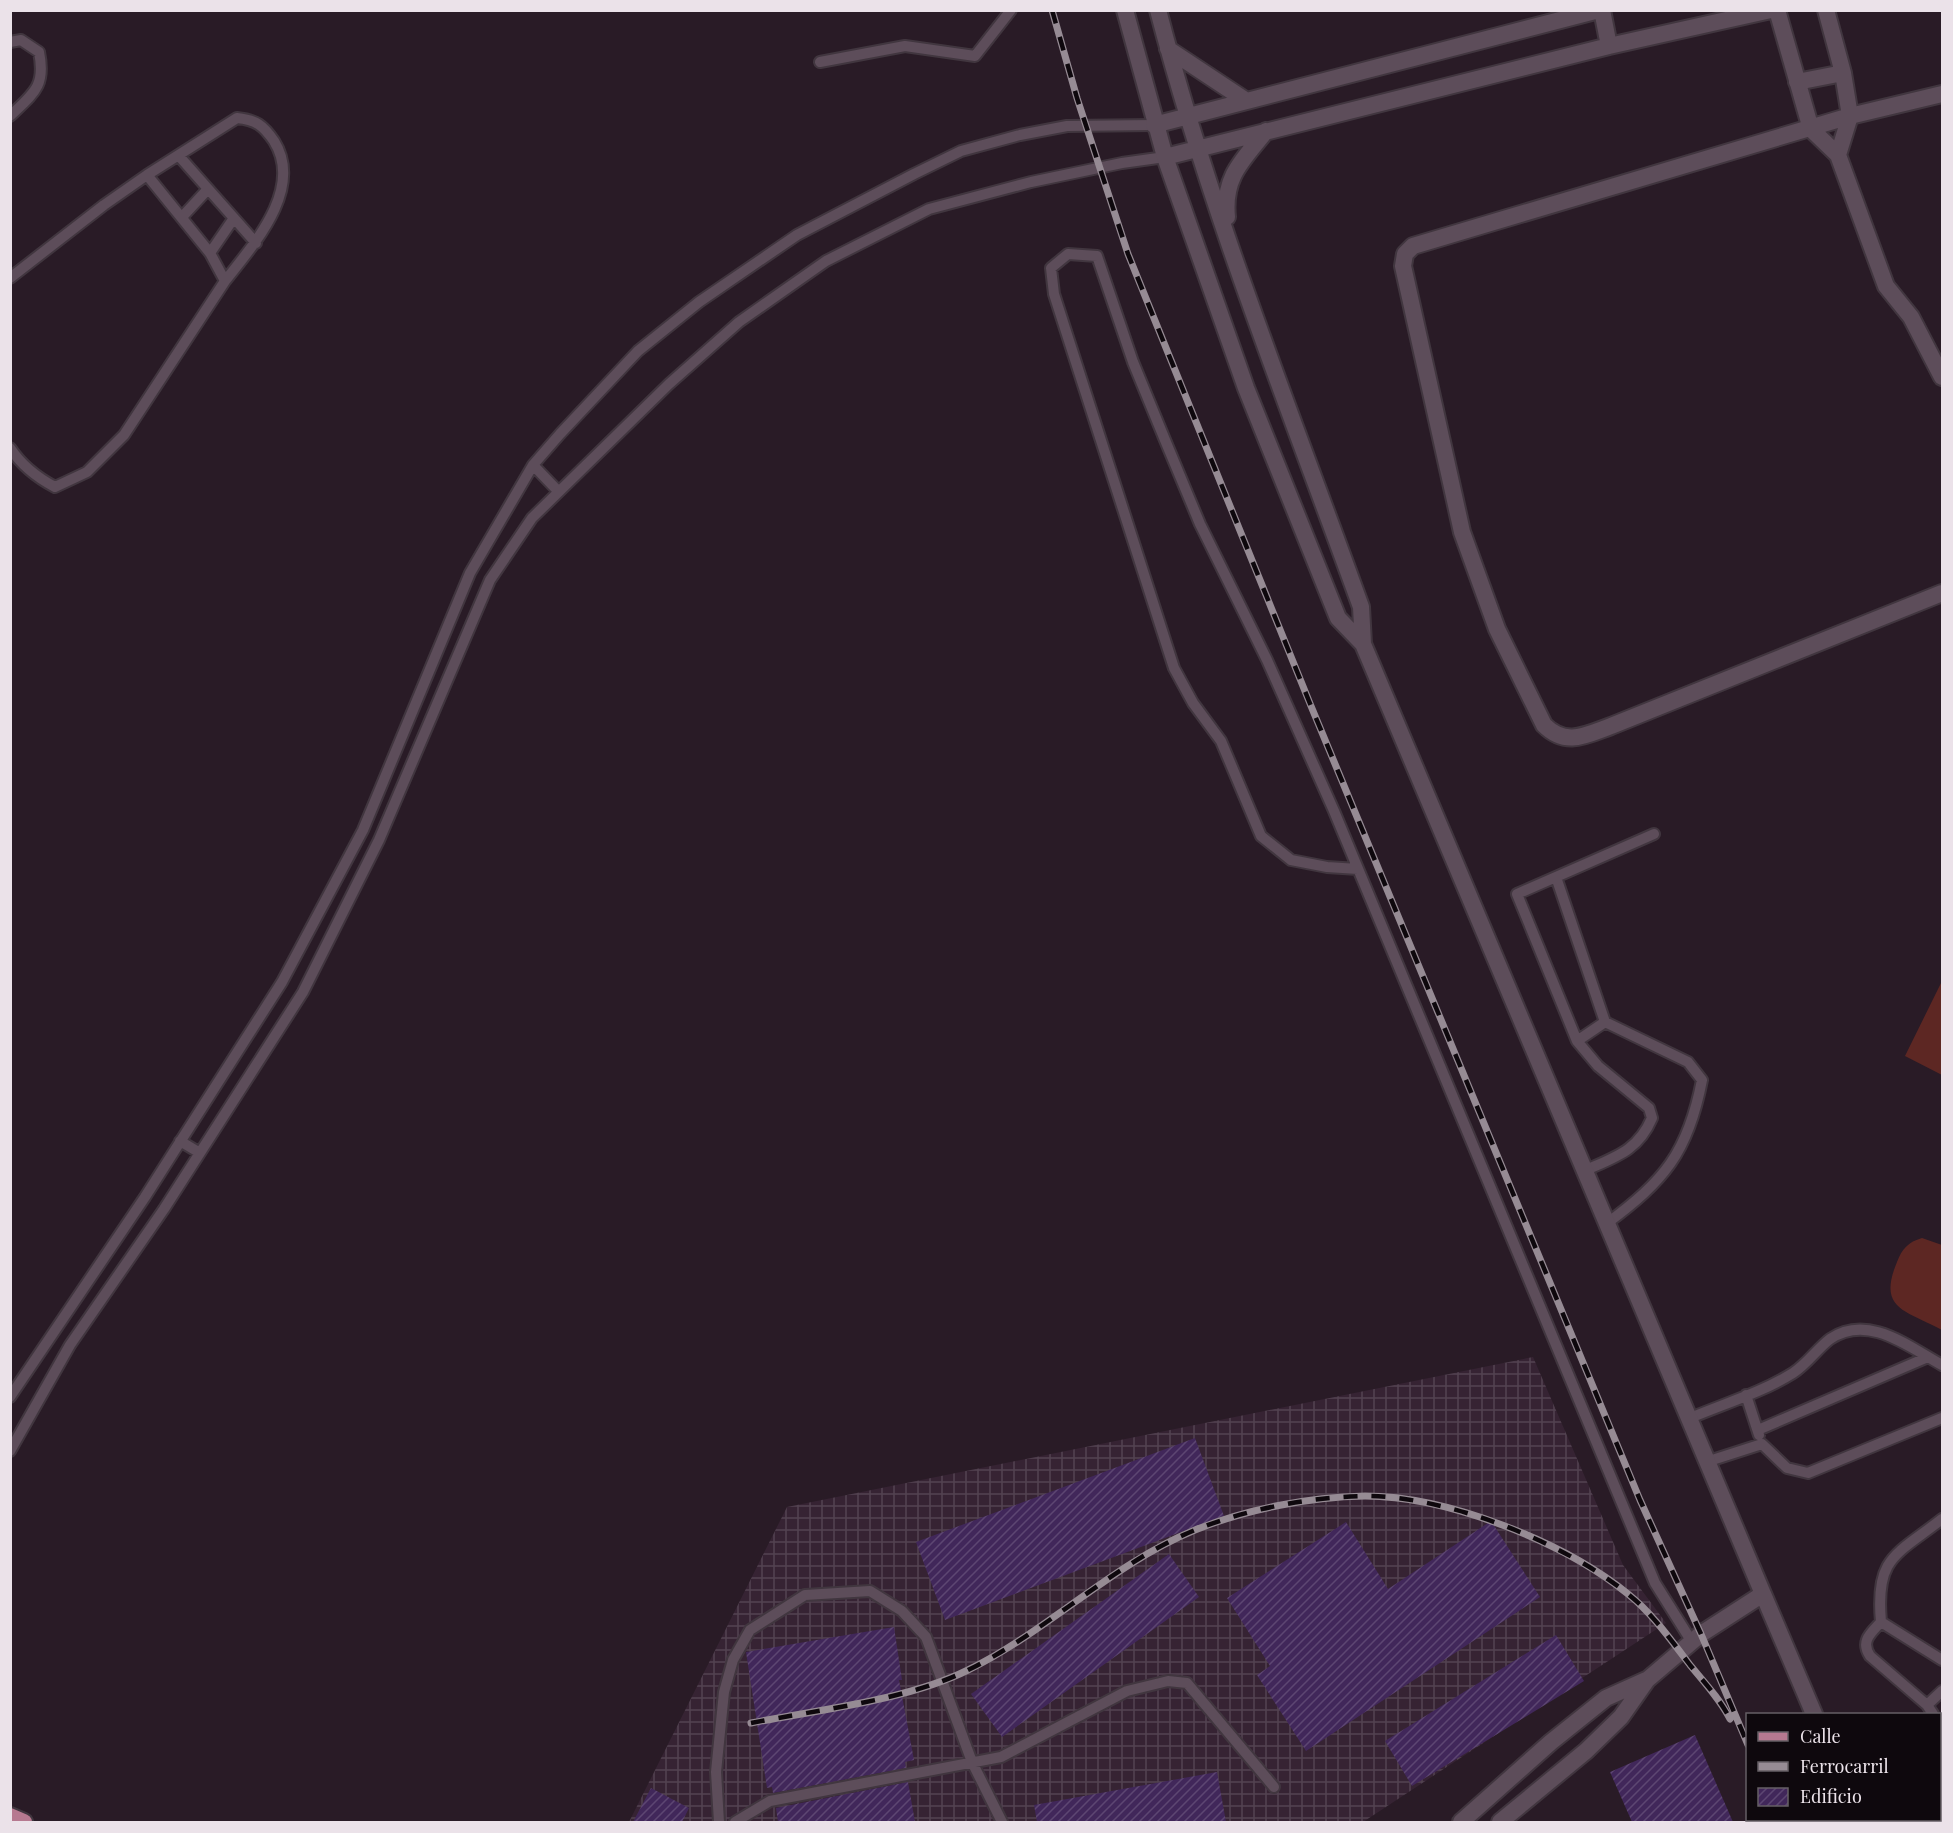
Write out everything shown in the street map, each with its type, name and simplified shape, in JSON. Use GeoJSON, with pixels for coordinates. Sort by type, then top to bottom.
{"type":"FeatureCollection","features":[{"type":"Feature","properties":{"kind":"main road"},"geometry":{"type":"LineString","coordinates":[[10,1816],[24,1822]]}},
{"type":"Feature","properties":{"kind":"street"},"geometry":{"type":"LineString","coordinates":[[1125,10],[1154,125],[1246,388],[1338,618],[1363,644]]}},
{"type":"Feature","properties":{"kind":"street"},"geometry":{"type":"LineString","coordinates":[[1158,10],[1186,116],[1230,245],[1361,607],[1363,644],[1814,1713]]}},
{"type":"Feature","properties":{"kind":"street"},"geometry":{"type":"LineString","coordinates":[[1154,125],[1600,10],[1609,46]]}},
{"type":"Feature","properties":{"kind":"street"},"geometry":{"type":"LineString","coordinates":[[1165,157],[1609,46],[1771,10]]}},
{"type":"Feature","properties":{"kind":"street"},"geometry":{"type":"LineString","coordinates":[[1777,10],[1811,129],[1838,155],[1886,286],[1911,317],[1942,377]]}},
{"type":"Feature","properties":{"kind":"street"},"geometry":{"type":"LineString","coordinates":[[1826,10],[1843,73],[1850,116],[1838,155]]}},
{"type":"Feature","properties":{"kind":"street"},"geometry":{"type":"LineString","coordinates":[[1168,49],[1245,100]]}},
{"type":"Feature","properties":{"kind":"street"},"geometry":{"type":"LineString","coordinates":[[1797,82],[1843,73]]}},
{"type":"Feature","properties":{"kind":"street"},"geometry":{"type":"LineString","coordinates":[[1942,94],[1850,116],[1413,246],[1405,254],[1403,266],[1462,532],[1497,629],[1539,715],[1552,733],[1569,739],[1611,726],[1942,593]]}},
{"type":"Feature","properties":{"kind":"street"},"geometry":{"type":"LineString","coordinates":[[1230,245],[1225,196],[1229,183],[1236,168],[1266,131]]}},
{"type":"Feature","properties":{"kind":"street"},"geometry":{"type":"LineString","coordinates":[[1500,1822],[1586,1751],[1621,1717],[1647,1680],[1692,1642],[1763,1594]]}},
{"type":"Feature","properties":{"kind":"street"},"geometry":{"type":"LineString","coordinates":[[1461,1822],[1534,1756],[1606,1698],[1647,1680]]}},
{"type":"Feature","properties":{"kind":"lane"},"geometry":{"type":"LineString","coordinates":[[820,62],[905,46],[975,56],[1011,10]]}},
{"type":"Feature","properties":{"kind":"lane"},"geometry":{"type":"LineString","coordinates":[[10,42],[21,40],[39,52],[42,69],[38,88],[10,116]]}},
{"type":"Feature","properties":{"kind":"lane"},"geometry":{"type":"LineString","coordinates":[[10,278],[104,205],[237,118],[254,120],[266,128],[282,153],[284,172],[280,196],[256,243],[225,281],[124,435],[87,472],[55,487],[40,479],[19,462],[10,448]]}},
{"type":"Feature","properties":{"kind":"lane"},"geometry":{"type":"LineString","coordinates":[[10,1397],[180,1141],[282,982],[363,830],[470,573],[533,465],[638,351],[699,302],[797,235],[961,151],[1020,135],[1067,126],[1154,125]]}},
{"type":"Feature","properties":{"kind":"lane"},"geometry":{"type":"LineString","coordinates":[[178,156],[256,243]]}},
{"type":"Feature","properties":{"kind":"lane"},"geometry":{"type":"LineString","coordinates":[[10,1451],[70,1345],[200,1153],[308,982],[379,840],[490,580],[532,518],[669,384],[739,322],[826,261],[929,209],[1031,182],[1122,163],[1165,157]]}},
{"type":"Feature","properties":{"kind":"lane"},"geometry":{"type":"LineString","coordinates":[[147,175],[183,216],[210,253],[225,281]]}},
{"type":"Feature","properties":{"kind":"lane"},"geometry":{"type":"LineString","coordinates":[[183,216],[208,189]]}},
{"type":"Feature","properties":{"kind":"lane"},"geometry":{"type":"LineString","coordinates":[[210,253],[234,218]]}},
{"type":"Feature","properties":{"kind":"lane"},"geometry":{"type":"LineString","coordinates":[[1358,868],[1327,867],[1291,860],[1261,836],[1221,741],[1193,703],[1174,668],[1054,294],[1051,268],[1068,255],[1097,256],[1133,362],[1200,524],[1267,660],[1358,868],[1655,1583],[1692,1642]]}},
{"type":"Feature","properties":{"kind":"lane"},"geometry":{"type":"LineString","coordinates":[[533,465],[558,491]]}},
{"type":"Feature","properties":{"kind":"lane"},"geometry":{"type":"LineString","coordinates":[[1584,1171],[1629,1150],[1645,1135],[1652,1118],[1649,1108],[1598,1066],[1577,1041],[1517,894],[1654,834]]}},
{"type":"Feature","properties":{"kind":"lane"},"geometry":{"type":"LineString","coordinates":[[1556,877],[1605,1022],[1688,1062],[1702,1080],[1698,1100],[1682,1142],[1668,1170],[1644,1195],[1606,1224]]}},
{"type":"Feature","properties":{"kind":"lane"},"geometry":{"type":"LineString","coordinates":[[1577,1041],[1605,1022]]}},
{"type":"Feature","properties":{"kind":"lane"},"geometry":{"type":"LineString","coordinates":[[180,1141],[200,1153]]}},
{"type":"Feature","properties":{"kind":"lane"},"geometry":{"type":"LineString","coordinates":[[1688,1419],[1795,1372],[1830,1340],[1846,1330],[1864,1328],[1887,1335],[1942,1365]]}},
{"type":"Feature","properties":{"kind":"lane"},"geometry":{"type":"LineString","coordinates":[[1758,1430],[1928,1357]]}},
{"type":"Feature","properties":{"kind":"lane"},"geometry":{"type":"LineString","coordinates":[[1746,1395],[1762,1444],[1787,1468],[1808,1473],[1942,1418]]}},
{"type":"Feature","properties":{"kind":"lane"},"geometry":{"type":"LineString","coordinates":[[1706,1462],[1762,1444]]}},
{"type":"Feature","properties":{"kind":"lane"},"geometry":{"type":"LineString","coordinates":[[1942,1519],[1897,1555],[1884,1569],[1878,1592],[1881,1622],[1866,1640],[1865,1648],[1870,1656],[1930,1710],[1942,1691]]}},
{"type":"Feature","properties":{"kind":"lane"},"geometry":{"type":"LineString","coordinates":[[719,1822],[716,1772],[724,1692],[733,1660],[750,1630],[805,1595],[870,1591],[902,1611],[927,1638],[972,1762],[1002,1822]]}},
{"type":"Feature","properties":{"kind":"lane"},"geometry":{"type":"LineString","coordinates":[[1881,1622],[1942,1660]]}},
{"type":"Feature","properties":{"kind":"lane"},"geometry":{"type":"LineString","coordinates":[[735,1822],[770,1801],[1001,1757],[1127,1691],[1168,1681],[1187,1683],[1274,1787]]}},
{"type":"Feature","properties":{"kind":"shaded area"},"geometry":{"type":"Polygon","coordinates":[[[1942,981],[1942,1075],[1905,1056],[1942,981]]]}},
{"type":"Feature","properties":{"kind":"shaded area"},"geometry":{"type":"Polygon","coordinates":[[[1922,1238],[1942,1245],[1942,1330],[1898,1306],[1891,1290],[1892,1278],[1901,1253],[1909,1244],[1922,1238]]]}},
{"type":"Feature","properties":{"kind":"shaded area"},"geometry":{"type":"Polygon","coordinates":[[[1533,1357],[1623,1565],[1666,1623],[1363,1822],[629,1822],[787,1507],[1533,1357]]]}},
{"type":"Feature","properties":{"kind":"building"},"geometry":{"type":"Polygon","coordinates":[[[1195,1438],[1224,1516],[945,1620],[916,1542],[1195,1438]]]}},
{"type":"Feature","properties":{"kind":"building"},"geometry":{"type":"Polygon","coordinates":[[[1491,1521],[1540,1597],[1306,1751],[1257,1675],[1270,1666],[1227,1598],[1346,1522],[1388,1589],[1491,1521]]]}},
{"type":"Feature","properties":{"kind":"building"},"geometry":{"type":"Polygon","coordinates":[[[1169,1554],[1199,1597],[1002,1737],[971,1694],[1169,1554]]]}},
{"type":"Feature","properties":{"kind":"building"},"geometry":{"type":"Polygon","coordinates":[[[894,1627],[902,1680],[899,1680],[914,1760],[905,1762],[906,1768],[773,1793],[772,1787],[767,1788],[746,1652],[894,1627]]]}},
{"type":"Feature","properties":{"kind":"building"},"geometry":{"type":"Polygon","coordinates":[[[1556,1635],[1584,1681],[1412,1786],[1385,1741],[1556,1635]]]}},
{"type":"Feature","properties":{"kind":"building"},"geometry":{"type":"Polygon","coordinates":[[[1695,1735],[1733,1822],[1632,1822],[1610,1772],[1695,1735]]]}},
{"type":"Feature","properties":{"kind":"building"},"geometry":{"type":"Polygon","coordinates":[[[1217,1772],[1226,1822],[1037,1822],[1034,1805],[1217,1772]]]}},
{"type":"Feature","properties":{"kind":"building"},"geometry":{"type":"Polygon","coordinates":[[[908,1782],[915,1822],[778,1822],[776,1808],[908,1782]]]}},
{"type":"Feature","properties":{"kind":"building"},"geometry":{"type":"Polygon","coordinates":[[[651,1788],[689,1808],[682,1822],[633,1822],[651,1788]]]}},
{"type":"Feature","properties":{"kind":"railway"},"geometry":{"type":"LineString","coordinates":[[1052,10],[1077,98],[1128,254],[1311,706],[1640,1500],[1746,1740]]}},
{"type":"Feature","properties":{"kind":"railway"},"geometry":{"type":"LineString","coordinates":[[751,1723],[890,1697],[968,1670],[1026,1636],[1136,1561],[1195,1530],[1257,1510],[1322,1499],[1365,1496],[1398,1498],[1468,1513],[1539,1540],[1602,1575],[1637,1601],[1653,1618],[1717,1698],[1730,1719]]}}]}
